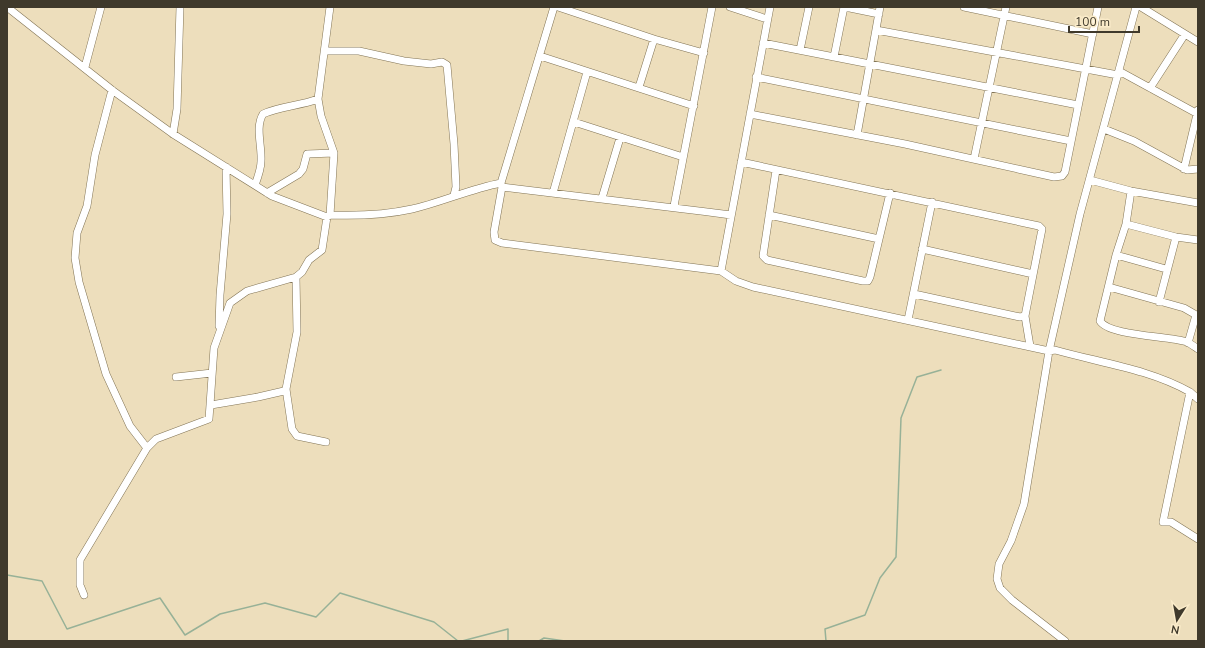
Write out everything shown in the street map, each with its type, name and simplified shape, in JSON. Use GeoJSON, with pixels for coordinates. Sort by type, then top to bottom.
{"type":"FeatureCollection","features":[{"type":"Feature","properties":{"kind":"street"},"geometry":{"type":"LineString","coordinates":[[7,7],[85,67],[112,90],[173,134],[268,193],[298,207],[328,216],[366,216],[390,213],[501,185],[553,193],[602,198],[621,202],[674,206],[731,215]]}},
{"type":"Feature","properties":{"kind":"street"},"geometry":{"type":"LineString","coordinates":[[85,67],[101,7]]}},
{"type":"Feature","properties":{"kind":"street"},"geometry":{"type":"LineString","coordinates":[[173,134],[177,109],[180,7]]}},
{"type":"Feature","properties":{"kind":"street"},"geometry":{"type":"LineString","coordinates":[[84,595],[80,584],[80,560],[147,448],[156,439],[209,419],[214,348],[230,303],[238,296],[258,286],[296,277],[302,272],[309,260],[322,250],[328,216],[334,153],[321,116],[318,99],[330,7]]}},
{"type":"Feature","properties":{"kind":"street"},"geometry":{"type":"LineString","coordinates":[[554,7],[501,185],[494,232],[495,240],[502,243],[721,270],[736,281],[754,287],[1049,351],[1056,350],[1141,371],[1171,382],[1190,392],[1198,399]]}},
{"type":"Feature","properties":{"kind":"street"},"geometry":{"type":"LineString","coordinates":[[558,7],[654,39],[704,53]]}},
{"type":"Feature","properties":{"kind":"street"},"geometry":{"type":"LineString","coordinates":[[674,206],[712,7]]}},
{"type":"Feature","properties":{"kind":"street"},"geometry":{"type":"LineString","coordinates":[[730,7],[767,19]]}},
{"type":"Feature","properties":{"kind":"street"},"geometry":{"type":"LineString","coordinates":[[721,270],[770,7]]}},
{"type":"Feature","properties":{"kind":"street"},"geometry":{"type":"LineString","coordinates":[[800,50],[809,7]]}},
{"type":"Feature","properties":{"kind":"street"},"geometry":{"type":"LineString","coordinates":[[834,57],[844,7],[880,10],[857,134]]}},
{"type":"Feature","properties":{"kind":"street"},"geometry":{"type":"LineString","coordinates":[[964,7],[1093,34]]}},
{"type":"Feature","properties":{"kind":"street"},"geometry":{"type":"LineString","coordinates":[[974,159],[1006,7]]}},
{"type":"Feature","properties":{"kind":"street"},"geometry":{"type":"LineString","coordinates":[[750,114],[857,134],[1054,177],[1062,176],[1065,172],[1098,7]]}},
{"type":"Feature","properties":{"kind":"street"},"geometry":{"type":"LineString","coordinates":[[1066,641],[1012,600],[1000,588],[997,579],[999,564],[1011,541],[1024,504],[1049,351],[1068,262],[1136,7]]}},
{"type":"Feature","properties":{"kind":"street"},"geometry":{"type":"LineString","coordinates":[[1141,7],[1198,42]]}},
{"type":"Feature","properties":{"kind":"street"},"geometry":{"type":"LineString","coordinates":[[876,30],[1085,71],[1118,73],[1197,111],[1184,168]]}},
{"type":"Feature","properties":{"kind":"street"},"geometry":{"type":"LineString","coordinates":[[1150,88],[1185,34]]}},
{"type":"Feature","properties":{"kind":"street"},"geometry":{"type":"LineString","coordinates":[[639,87],[654,39]]}},
{"type":"Feature","properties":{"kind":"street"},"geometry":{"type":"LineString","coordinates":[[763,43],[1078,105]]}},
{"type":"Feature","properties":{"kind":"street"},"geometry":{"type":"LineString","coordinates":[[325,50],[359,51],[404,61],[431,64],[442,62],[448,65],[456,187],[454,196]]}},
{"type":"Feature","properties":{"kind":"street"},"geometry":{"type":"LineString","coordinates":[[540,56],[694,106]]}},
{"type":"Feature","properties":{"kind":"street"},"geometry":{"type":"LineString","coordinates":[[553,193],[587,72]]}},
{"type":"Feature","properties":{"kind":"street"},"geometry":{"type":"LineString","coordinates":[[756,77],[1071,141]]}},
{"type":"Feature","properties":{"kind":"street"},"geometry":{"type":"LineString","coordinates":[[112,90],[95,155],[88,200],[77,233],[75,258],[78,282],[106,374],[130,426],[147,448]]}},
{"type":"Feature","properties":{"kind":"street"},"geometry":{"type":"LineString","coordinates":[[255,185],[262,160],[259,124],[263,114],[276,108],[306,104],[318,99]]}},
{"type":"Feature","properties":{"kind":"street"},"geometry":{"type":"LineString","coordinates":[[574,122],[683,157]]}},
{"type":"Feature","properties":{"kind":"street"},"geometry":{"type":"LineString","coordinates":[[1104,129],[1134,141],[1184,168],[1192,170],[1198,169]]}},
{"type":"Feature","properties":{"kind":"street"},"geometry":{"type":"LineString","coordinates":[[602,198],[620,138]]}},
{"type":"Feature","properties":{"kind":"street"},"geometry":{"type":"LineString","coordinates":[[268,193],[299,174],[303,169],[308,154],[334,153]]}},
{"type":"Feature","properties":{"kind":"street"},"geometry":{"type":"LineString","coordinates":[[741,162],[1039,226],[1042,229],[1025,316],[1030,346]]}},
{"type":"Feature","properties":{"kind":"street"},"geometry":{"type":"LineString","coordinates":[[219,333],[220,295],[227,214],[226,167]]}},
{"type":"Feature","properties":{"kind":"street"},"geometry":{"type":"LineString","coordinates":[[776,170],[763,256],[767,260],[863,281],[868,281],[870,277],[890,193]]}},
{"type":"Feature","properties":{"kind":"street"},"geometry":{"type":"LineString","coordinates":[[1090,180],[1131,191],[1198,203]]}},
{"type":"Feature","properties":{"kind":"street"},"geometry":{"type":"LineString","coordinates":[[1131,191],[1126,224],[1116,256],[1100,321],[1110,329],[1188,342],[1198,349]]}},
{"type":"Feature","properties":{"kind":"street"},"geometry":{"type":"LineString","coordinates":[[908,320],[932,202]]}},
{"type":"Feature","properties":{"kind":"street"},"geometry":{"type":"LineString","coordinates":[[769,215],[879,239]]}},
{"type":"Feature","properties":{"kind":"street"},"geometry":{"type":"LineString","coordinates":[[1126,224],[1176,237],[1198,240]]}},
{"type":"Feature","properties":{"kind":"street"},"geometry":{"type":"LineString","coordinates":[[1159,302],[1166,269],[1176,237]]}},
{"type":"Feature","properties":{"kind":"street"},"geometry":{"type":"LineString","coordinates":[[922,250],[1033,274]]}},
{"type":"Feature","properties":{"kind":"street"},"geometry":{"type":"LineString","coordinates":[[1116,256],[1166,269]]}},
{"type":"Feature","properties":{"kind":"street"},"geometry":{"type":"LineString","coordinates":[[296,277],[297,332],[286,389],[294,434],[297,436],[326,442]]}},
{"type":"Feature","properties":{"kind":"street"},"geometry":{"type":"LineString","coordinates":[[1109,287],[1184,308],[1197,316],[1188,342]]}},
{"type":"Feature","properties":{"kind":"street"},"geometry":{"type":"LineString","coordinates":[[914,294],[1020,317],[1025,316]]}},
{"type":"Feature","properties":{"kind":"street"},"geometry":{"type":"LineString","coordinates":[[176,377],[212,373]]}},
{"type":"Feature","properties":{"kind":"street"},"geometry":{"type":"LineString","coordinates":[[211,405],[258,397],[286,389]]}},
{"type":"Feature","properties":{"kind":"street"},"geometry":{"type":"LineString","coordinates":[[1190,392],[1163,522],[1171,522],[1198,539]]}},
{"type":"Feature","properties":{"kind":"waterway"},"geometry":{"type":"LineString","coordinates":[[826,641],[825,629],[865,615],[880,578],[896,557],[901,418],[917,377],[941,370]]}},
{"type":"Feature","properties":{"kind":"waterway"},"geometry":{"type":"LineString","coordinates":[[7,575],[42,581],[67,629],[160,598],[185,635],[220,614],[265,603],[316,617],[340,593],[434,622],[458,641]]}},
{"type":"Feature","properties":{"kind":"waterway"},"geometry":{"type":"LineString","coordinates":[[462,641],[508,629],[508,641]]}},
{"type":"Feature","properties":{"kind":"waterway"},"geometry":{"type":"LineString","coordinates":[[539,641],[544,638],[565,641]]}}]}
